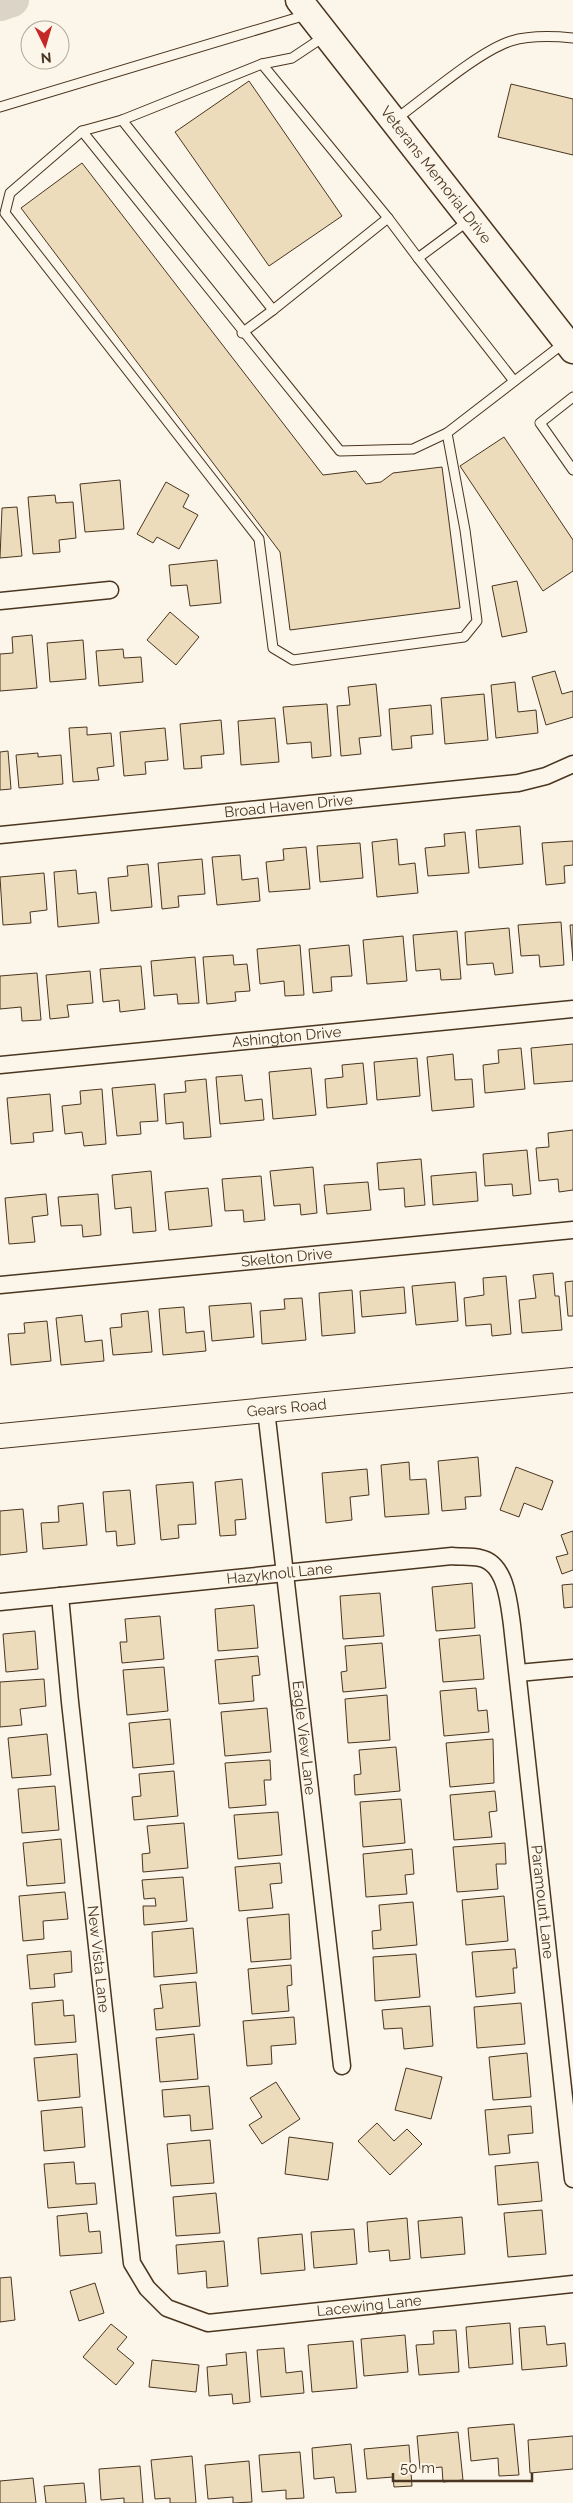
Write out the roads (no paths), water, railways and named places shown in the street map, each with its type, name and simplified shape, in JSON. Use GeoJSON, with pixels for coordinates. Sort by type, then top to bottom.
{"type":"FeatureCollection","features":[{"type":"Feature","properties":{"kind":"main road","name":"Veterans Memorial Drive"},"geometry":{"type":"LineString","coordinates":[[305,7],[570,346]]}},
{"type":"Feature","properties":{"kind":"main road","name":"Gears Road"},"geometry":{"type":"LineString","coordinates":[[0,1436],[573,1380]]}},
{"type":"Feature","properties":{"kind":"street"},"geometry":{"type":"LineString","coordinates":[[0,601],[110,590]]}},
{"type":"Feature","properties":{"kind":"street","name":"Broad Haven Drive"},"geometry":{"type":"LineString","coordinates":[[0,835],[518,783],[573,766]]}},
{"type":"Feature","properties":{"kind":"street","name":"Ashington Drive"},"geometry":{"type":"LineString","coordinates":[[0,1064],[573,1010]]}},
{"type":"Feature","properties":{"kind":"street","name":"Skelton Drive"},"geometry":{"type":"LineString","coordinates":[[0,1285],[573,1230]]}},
{"type":"Feature","properties":{"kind":"street","name":"Eagle View Lane"},"geometry":{"type":"LineString","coordinates":[[266,1410],[342,2066]]}},
{"type":"Feature","properties":{"kind":"street","name":"Hazyknoll Lane"},"geometry":{"type":"LineString","coordinates":[[0,1602],[452,1556],[481,1558],[494,1565],[503,1580],[509,1599],[512,1625]]}},
{"type":"Feature","properties":{"kind":"street","name":"New Vista Lane"},"geometry":{"type":"LineString","coordinates":[[60,1596],[132,2263],[147,2288],[167,2308]]}},
{"type":"Feature","properties":{"kind":"street","name":"Paramount Lane"},"geometry":{"type":"LineString","coordinates":[[512,1625],[573,2179]]}},
{"type":"Feature","properties":{"kind":"street"},"geometry":{"type":"LineString","coordinates":[[518,1673],[573,1668]]}},
{"type":"Feature","properties":{"kind":"street","name":"Lacewing Lane"},"geometry":{"type":"LineString","coordinates":[[167,2308],[208,2323],[573,2284]]}},
{"type":"Feature","properties":{"kind":"lane"},"geometry":{"type":"LineString","coordinates":[[0,106],[305,7]]}},
{"type":"Feature","properties":{"kind":"lane"},"geometry":{"type":"LineString","coordinates":[[328,34],[292,58],[262,64],[122,120],[82,131],[10,193],[5,213],[259,538],[273,648],[293,660],[464,637],[477,621],[465,530],[447,433]]}},
{"type":"Feature","properties":{"kind":"lane"},"geometry":{"type":"LineString","coordinates":[[394,121],[482,56],[511,41],[540,36],[573,38]]}},
{"type":"Feature","properties":{"kind":"lane"},"geometry":{"type":"LineString","coordinates":[[262,64],[388,218],[514,381]]}},
{"type":"Feature","properties":{"kind":"lane"},"geometry":{"type":"LineString","coordinates":[[122,120],[273,310]]}},
{"type":"Feature","properties":{"kind":"lane"},"geometry":{"type":"LineString","coordinates":[[82,131],[340,452],[413,450],[447,433],[514,381],[570,346]]}},
{"type":"Feature","properties":{"kind":"lane"},"geometry":{"type":"LineString","coordinates":[[242,332],[273,310],[388,218]]}},
{"type":"Feature","properties":{"kind":"lane"},"geometry":{"type":"LineString","coordinates":[[418,258],[471,220]]}},
{"type":"Feature","properties":{"kind":"lane"},"geometry":{"type":"LineString","coordinates":[[573,397],[540,423],[573,470]]}},
{"type":"Feature","properties":{"kind":"waterway"},"geometry":{"type":"LineString","coordinates":[[0,4],[12,0]]}}]}
